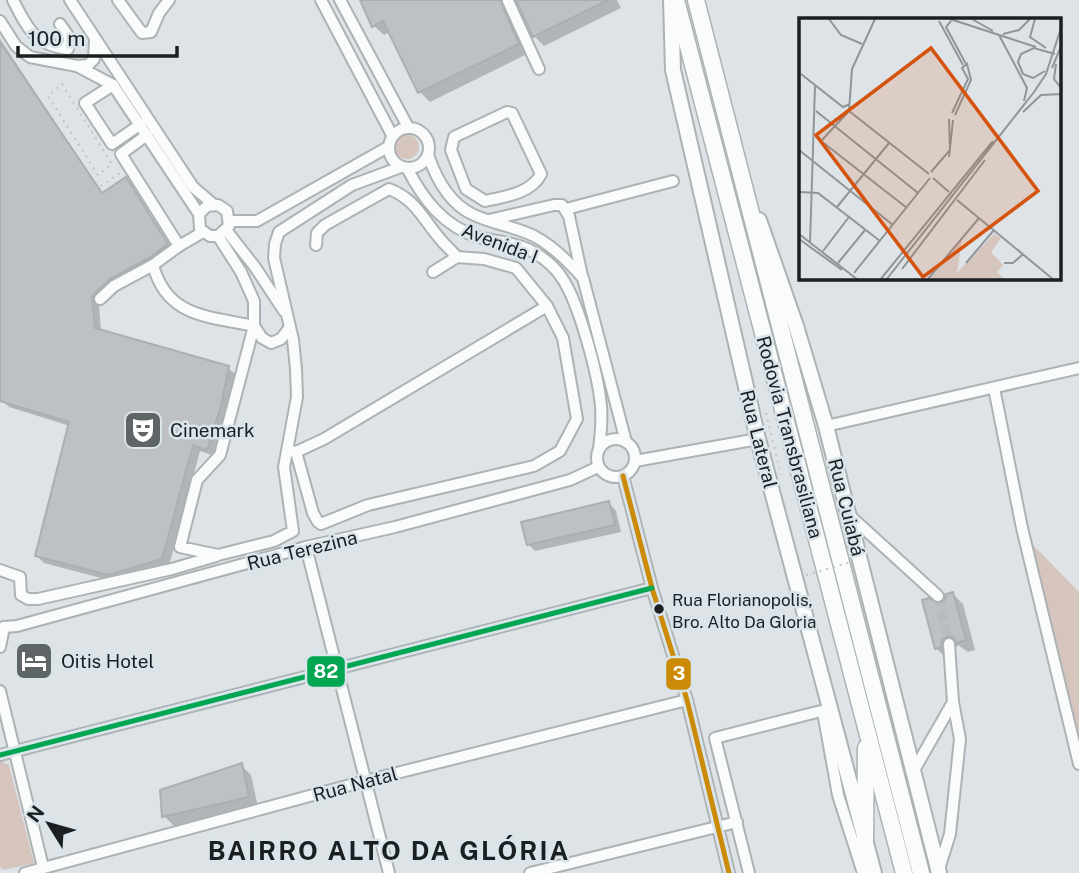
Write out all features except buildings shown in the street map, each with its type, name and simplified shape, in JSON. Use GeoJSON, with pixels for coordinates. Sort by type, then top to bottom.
{"type":"FeatureCollection","features":[{"type":"Feature","properties":{"kind":"highway","name":"Rodovia Transbrasiliana"},"geometry":{"type":"LineString","coordinates":[[673,0],[904,873]]}},
{"type":"Feature","properties":{"kind":"highway","name":"Rodovia Transbrasiliana"},"geometry":{"type":"LineString","coordinates":[[696,0],[921,873]]}},
{"type":"Feature","properties":{"kind":"highway"},"geometry":{"type":"LineString","coordinates":[[865,840],[866,728]]}},
{"type":"Feature","properties":{"kind":"main road","name":"Rua Lateral"},"geometry":{"type":"LineString","coordinates":[[673,0],[673,70],[758,439],[874,873]]}},
{"type":"Feature","properties":{"kind":"main road","name":"Rua Cuiabá"},"geometry":{"type":"LineString","coordinates":[[734,148],[796,326],[826,426],[938,872]]}},
{"type":"Feature","properties":{"kind":"street"},"geometry":{"type":"LineString","coordinates":[[13,0],[38,40],[68,49],[69,37],[60,24]]}},
{"type":"Feature","properties":{"kind":"street"},"geometry":{"type":"LineString","coordinates":[[70,0],[193,187],[213,204],[227,211],[224,229],[254,301],[254,326],[220,455],[197,481],[172,569]]}},
{"type":"Feature","properties":{"kind":"street"},"geometry":{"type":"LineString","coordinates":[[118,0],[142,33],[146,34],[151,32],[159,13],[169,0]]}},
{"type":"Feature","properties":{"kind":"street"},"geometry":{"type":"LineString","coordinates":[[321,0],[392,135]]}},
{"type":"Feature","properties":{"kind":"street"},"geometry":{"type":"LineString","coordinates":[[340,0],[408,127]]}},
{"type":"Feature","properties":{"kind":"street"},"geometry":{"type":"LineString","coordinates":[[508,1],[538,69]]}},
{"type":"Feature","properties":{"kind":"street"},"geometry":{"type":"LineString","coordinates":[[0,21],[16,46],[30,57],[77,66],[113,85],[199,214],[198,224],[203,232],[210,236],[224,229],[257,221],[388,146]]}},
{"type":"Feature","properties":{"kind":"street"},"geometry":{"type":"LineString","coordinates":[[77,66],[88,65],[94,60],[95,40]]}},
{"type":"Feature","properties":{"kind":"street"},"geometry":{"type":"LineString","coordinates":[[101,77],[100,62],[111,61]]}},
{"type":"Feature","properties":{"kind":"street"},"geometry":{"type":"LineString","coordinates":[[113,85],[85,103],[112,144],[141,124]]}},
{"type":"Feature","properties":{"kind":"street"},"geometry":{"type":"LineString","coordinates":[[508,112],[512,113],[541,174],[537,182],[511,195],[485,201],[466,189],[451,150],[454,136],[508,112]]}},
{"type":"Feature","properties":{"kind":"street"},"geometry":{"type":"LineString","coordinates":[[0,570],[20,577],[21,595],[28,599],[38,599],[172,569],[281,539],[293,531],[284,467],[292,451],[297,397],[293,340],[274,258],[275,244],[279,233],[352,185],[404,167],[420,165],[428,155],[428,142],[421,131],[408,127],[392,135],[388,146],[391,159],[404,167]]}},
{"type":"Feature","properties":{"kind":"street"},"geometry":{"type":"LineString","coordinates":[[147,135],[121,153],[179,246]]}},
{"type":"Feature","properties":{"kind":"street","name":"Avenida I"},"geometry":{"type":"LineString","coordinates":[[428,155],[444,189],[471,214],[534,236],[570,263],[583,278]]}},
{"type":"Feature","properties":{"kind":"street","name":"Avenida I"},"geometry":{"type":"LineString","coordinates":[[404,167],[440,217],[458,229],[532,251],[549,262],[561,276],[576,304],[599,391],[602,429],[599,449]]}},
{"type":"Feature","properties":{"kind":"street"},"geometry":{"type":"LineString","coordinates":[[566,209],[673,181]]}},
{"type":"Feature","properties":{"kind":"street"},"geometry":{"type":"LineString","coordinates":[[316,246],[317,233],[324,225],[389,189],[402,194],[427,219],[440,239],[457,257]]}},
{"type":"Feature","properties":{"kind":"street"},"geometry":{"type":"LineString","coordinates":[[511,195],[518,213]]}},
{"type":"Feature","properties":{"kind":"street"},"geometry":{"type":"LineString","coordinates":[[199,214],[213,204]]}},
{"type":"Feature","properties":{"kind":"street"},"geometry":{"type":"LineString","coordinates":[[489,220],[554,205],[562,205],[566,209],[626,442],[633,449],[635,461],[624,476],[609,476],[598,467],[599,449],[614,439],[626,442]]}},
{"type":"Feature","properties":{"kind":"street"},"geometry":{"type":"LineString","coordinates":[[320,206],[343,215]]}},
{"type":"Feature","properties":{"kind":"street"},"geometry":{"type":"LineString","coordinates":[[224,229],[255,267],[289,321]]}},
{"type":"Feature","properties":{"kind":"street"},"geometry":{"type":"LineString","coordinates":[[100,299],[114,286],[153,265],[203,232]]}},
{"type":"Feature","properties":{"kind":"street"},"geometry":{"type":"LineString","coordinates":[[292,451],[313,513],[321,524],[368,505],[534,466],[560,451],[577,419],[563,338],[547,306],[516,268],[457,257],[433,272]]}},
{"type":"Feature","properties":{"kind":"street"},"geometry":{"type":"LineString","coordinates":[[153,265],[175,304],[187,311],[254,326],[262,338],[271,343],[281,339],[289,321]]}},
{"type":"Feature","properties":{"kind":"street"},"geometry":{"type":"LineString","coordinates":[[292,451],[324,439],[547,306]]}},
{"type":"Feature","properties":{"kind":"street"},"geometry":{"type":"LineString","coordinates":[[826,426],[1079,368]]}},
{"type":"Feature","properties":{"kind":"street"},"geometry":{"type":"LineString","coordinates":[[994,388],[1022,528],[1079,764]]}},
{"type":"Feature","properties":{"kind":"street"},"geometry":{"type":"LineString","coordinates":[[635,461],[758,439]]}},
{"type":"Feature","properties":{"kind":"street","name":"Rua Terezina"},"geometry":{"type":"LineString","coordinates":[[2,626],[17,626],[306,547],[395,527],[570,480],[598,467]]}},
{"type":"Feature","properties":{"kind":"street"},"geometry":{"type":"LineString","coordinates":[[624,476],[652,588],[687,700],[729,873]]}},
{"type":"Feature","properties":{"kind":"street"},"geometry":{"type":"LineString","coordinates":[[291,520],[313,513]]}},
{"type":"Feature","properties":{"kind":"street"},"geometry":{"type":"LineString","coordinates":[[848,514],[938,596]]}},
{"type":"Feature","properties":{"kind":"street"},"geometry":{"type":"LineString","coordinates":[[180,547],[218,555]]}},
{"type":"Feature","properties":{"kind":"street"},"geometry":{"type":"LineString","coordinates":[[306,547],[389,873]]}},
{"type":"Feature","properties":{"kind":"street"},"geometry":{"type":"LineString","coordinates":[[0,755],[652,588]]}},
{"type":"Feature","properties":{"kind":"street"},"geometry":{"type":"LineString","coordinates":[[0,647],[2,626]]}},
{"type":"Feature","properties":{"kind":"street"},"geometry":{"type":"LineString","coordinates":[[938,872],[950,834],[960,739],[953,702],[950,645]]}},
{"type":"Feature","properties":{"kind":"street"},"geometry":{"type":"LineString","coordinates":[[0,691],[43,867]]}},
{"type":"Feature","properties":{"kind":"street","name":"Rua Natal"},"geometry":{"type":"LineString","coordinates":[[25,873],[365,781],[687,700]]}},
{"type":"Feature","properties":{"kind":"street"},"geometry":{"type":"LineString","coordinates":[[913,772],[953,702]]}},
{"type":"Feature","properties":{"kind":"street"},"geometry":{"type":"LineString","coordinates":[[749,873],[715,738],[822,711],[838,795],[863,873]]}},
{"type":"Feature","properties":{"kind":"street"},"geometry":{"type":"LineString","coordinates":[[530,873],[737,822]]}},
{"type":"Feature","properties":{"kind":"path"},"geometry":{"type":"LineString","coordinates":[[61,85],[112,164],[98,175],[48,96],[61,85]]}},
{"type":"Feature","properties":{"kind":"path"},"geometry":{"type":"LineString","coordinates":[[806,575],[851,562]]}},
{"type":"Feature","properties":{"kind":"shaded area"},"geometry":{"type":"Polygon","coordinates":[[[407,135],[416,138],[419,147],[416,156],[407,159],[398,156],[395,147],[398,138],[407,135]]]}},
{"type":"Feature","properties":{"kind":"shaded area"},"geometry":{"type":"Polygon","coordinates":[[[1031,543],[1079,592],[1079,741],[1031,543]]]}},
{"type":"Feature","properties":{"kind":"shaded area"},"geometry":{"type":"Polygon","coordinates":[[[0,761],[9,765],[34,863],[4,870],[0,867],[0,761]]]}},
{"type":"Feature","properties":{"kind":"tunnel"},"geometry":{"type":"LineString","coordinates":[[938,596],[949,644]]}},
{"type":"Feature","properties":{"kind":"transit line","name":"3"},"geometry":{"type":"LineString","coordinates":[[623,476],[652,588],[687,700],[729,873]]}},
{"type":"Feature","properties":{"kind":"transit line","name":"82"},"geometry":{"type":"LineString","coordinates":[[0,755],[652,588]]}},
{"type":"Feature","properties":{"kind":"place","name":"Cinemark"},"geometry":{"type":"Point","coordinates":[143,430]}},
{"type":"Feature","properties":{"kind":"place","name":"Rua Florianopolis, Bro. Alto Da Gloria"},"geometry":{"type":"Point","coordinates":[659,609]}},
{"type":"Feature","properties":{"kind":"place","name":"Oitis Hotel"},"geometry":{"type":"Point","coordinates":[34,661]}},
{"type":"Feature","properties":{"kind":"district","name":"BAIRRO ALTO DA GLÓRIA"},"geometry":{"type":"Point","coordinates":[389,851]}}]}
